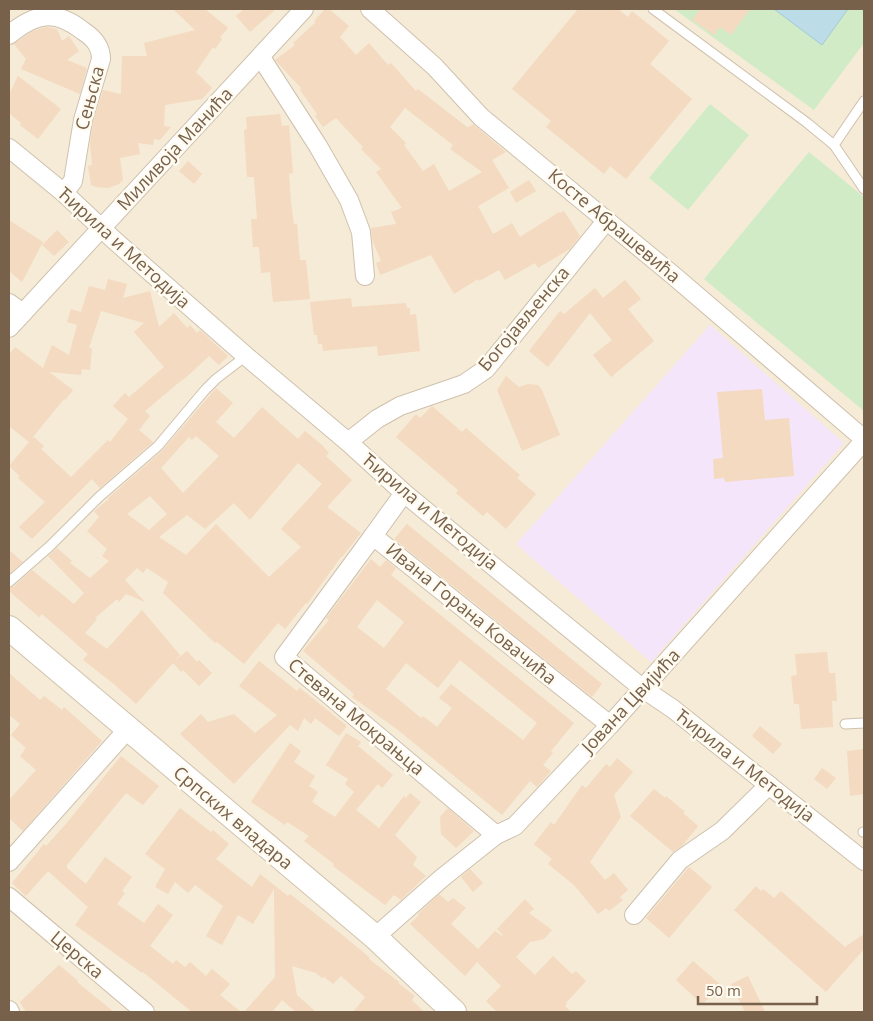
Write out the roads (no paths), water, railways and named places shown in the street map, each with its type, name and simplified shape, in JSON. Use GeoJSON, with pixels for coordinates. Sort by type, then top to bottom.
{"type":"FeatureCollection","features":[{"type":"Feature","properties":{"kind":"main road","name":"Српских владара"},"geometry":{"type":"LineString","coordinates":[[9,628],[375,937],[454,1012]]}},
{"type":"Feature","properties":{"kind":"street","name":"Миливоја Манића"},"geometry":{"type":"LineString","coordinates":[[9,328],[16,308],[101,228],[304,9]]}},
{"type":"Feature","properties":{"kind":"street","name":"Косте Абрашевића"},"geometry":{"type":"LineString","coordinates":[[370,9],[436,67],[481,117],[607,220],[864,440]]}},
{"type":"Feature","properties":{"kind":"street","name":"Сењска"},"geometry":{"type":"LineString","coordinates":[[9,35],[26,22],[46,16],[55,17],[75,24],[90,35],[98,44],[101,52],[101,60],[80,136],[73,178],[70,186],[64,193]]}},
{"type":"Feature","properties":{"kind":"street"},"geometry":{"type":"LineString","coordinates":[[259,58],[264,62],[313,138],[349,200],[362,232],[366,276]]}},
{"type":"Feature","properties":{"kind":"street","name":"Ћирила и Методија"},"geometry":{"type":"LineString","coordinates":[[9,148],[64,193],[246,356],[348,442],[404,493],[642,688],[673,709],[864,861]]}},
{"type":"Feature","properties":{"kind":"street","name":"Богојављенска"},"geometry":{"type":"LineString","coordinates":[[348,442],[377,419],[400,406],[464,384],[486,369],[607,220]]}},
{"type":"Feature","properties":{"kind":"street","name":"Јована Цвијића"},"geometry":{"type":"LineString","coordinates":[[375,937],[442,878],[496,835],[515,826],[610,725],[864,440]]}},
{"type":"Feature","properties":{"kind":"street","name":"Ивана Горана Ковачића"},"geometry":{"type":"LineString","coordinates":[[404,493],[373,536],[610,725]]}},
{"type":"Feature","properties":{"kind":"street","name":"Стевана Мокрањца"},"geometry":{"type":"LineString","coordinates":[[373,536],[284,656],[496,835]]}},
{"type":"Feature","properties":{"kind":"street"},"geometry":{"type":"LineString","coordinates":[[9,862],[128,729]]}},
{"type":"Feature","properties":{"kind":"street"},"geometry":{"type":"LineString","coordinates":[[634,915],[680,860],[722,831],[769,785]]}},
{"type":"Feature","properties":{"kind":"street","name":"Церска"},"geometry":{"type":"LineString","coordinates":[[9,897],[145,1012]]}},
{"type":"Feature","properties":{"kind":"lane"},"geometry":{"type":"LineString","coordinates":[[654,9],[834,145],[864,189]]}},
{"type":"Feature","properties":{"kind":"lane"},"geometry":{"type":"LineString","coordinates":[[834,145],[864,101]]}},
{"type":"Feature","properties":{"kind":"lane"},"geometry":{"type":"LineString","coordinates":[[9,582],[50,546],[99,497],[158,446],[205,390],[246,356]]}},
{"type":"Feature","properties":{"kind":"lane"},"geometry":{"type":"LineString","coordinates":[[844,724],[864,723]]}},
{"type":"Feature","properties":{"kind":"water"},"geometry":{"type":"Polygon","coordinates":[[[774,9],[848,9],[822,45],[774,9]]]}}]}
